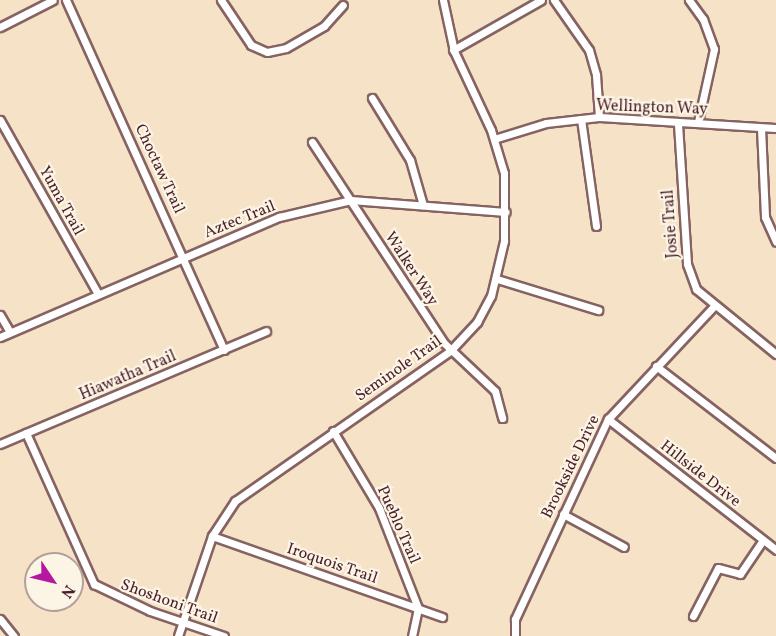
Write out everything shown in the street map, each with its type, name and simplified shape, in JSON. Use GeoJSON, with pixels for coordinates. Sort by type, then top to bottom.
{"type":"FeatureCollection","features":[{"type":"Feature","properties":{"kind":"street"},"geometry":{"type":"LineString","coordinates":[[0,27],[53,0]]}},
{"type":"Feature","properties":{"kind":"street","name":"Choctaw Trail"},"geometry":{"type":"LineString","coordinates":[[66,0],[185,257],[224,350]]}},
{"type":"Feature","properties":{"kind":"street"},"geometry":{"type":"LineString","coordinates":[[221,0],[251,45],[267,52],[286,48],[324,26],[343,5]]}},
{"type":"Feature","properties":{"kind":"street","name":"Seminole Trail"},"geometry":{"type":"LineString","coordinates":[[178,636],[212,536],[235,501],[450,351],[477,322],[497,279],[506,212],[504,173],[494,139],[453,50],[443,0]]}},
{"type":"Feature","properties":{"kind":"street"},"geometry":{"type":"LineString","coordinates":[[453,50],[541,0]]}},
{"type":"Feature","properties":{"kind":"street"},"geometry":{"type":"LineString","coordinates":[[554,0],[589,50],[596,75],[599,117]]}},
{"type":"Feature","properties":{"kind":"street"},"geometry":{"type":"LineString","coordinates":[[689,0],[703,20],[714,49],[698,122]]}},
{"type":"Feature","properties":{"kind":"street"},"geometry":{"type":"LineString","coordinates":[[372,98],[410,160],[423,205]]}},
{"type":"Feature","properties":{"kind":"street","name":"Wellington Way"},"geometry":{"type":"LineString","coordinates":[[494,139],[546,123],[599,117],[678,124],[698,122],[776,128]]}},
{"type":"Feature","properties":{"kind":"street"},"geometry":{"type":"LineString","coordinates":[[581,119],[596,226]]}},
{"type":"Feature","properties":{"kind":"street","name":"Yuma Trail"},"geometry":{"type":"LineString","coordinates":[[0,120],[98,294]]}},
{"type":"Feature","properties":{"kind":"street","name":"Josie Trail"},"geometry":{"type":"LineString","coordinates":[[678,124],[687,264],[696,289],[714,306],[776,354]]}},
{"type":"Feature","properties":{"kind":"street"},"geometry":{"type":"LineString","coordinates":[[761,128],[765,217],[776,242]]}},
{"type":"Feature","properties":{"kind":"street","name":"Walker Way"},"geometry":{"type":"LineString","coordinates":[[312,142],[450,351],[492,387],[502,418]]}},
{"type":"Feature","properties":{"kind":"street","name":"Aztec Trail"},"geometry":{"type":"LineString","coordinates":[[0,337],[279,217],[351,200],[506,212]]}},
{"type":"Feature","properties":{"kind":"street"},"geometry":{"type":"LineString","coordinates":[[497,279],[598,310]]}},
{"type":"Feature","properties":{"kind":"street","name":"Brookside Drive"},"geometry":{"type":"LineString","coordinates":[[514,636],[515,619],[608,419],[714,306]]}},
{"type":"Feature","properties":{"kind":"street"},"geometry":{"type":"LineString","coordinates":[[0,315],[10,332]]}},
{"type":"Feature","properties":{"kind":"street","name":"Hiawatha Trail"},"geometry":{"type":"LineString","coordinates":[[0,444],[266,331]]}},
{"type":"Feature","properties":{"kind":"street"},"geometry":{"type":"LineString","coordinates":[[656,366],[776,458]]}},
{"type":"Feature","properties":{"kind":"street","name":"Hillside Drive"},"geometry":{"type":"LineString","coordinates":[[608,419],[776,550]]}},
{"type":"Feature","properties":{"kind":"street","name":"Pueblo Trail"},"geometry":{"type":"LineString","coordinates":[[333,431],[379,508],[418,608]]}},
{"type":"Feature","properties":{"kind":"street","name":"Shoshoni Trail"},"geometry":{"type":"LineString","coordinates":[[26,433],[94,584],[101,590],[224,636]]}},
{"type":"Feature","properties":{"kind":"street"},"geometry":{"type":"LineString","coordinates":[[563,514],[624,547]]}},
{"type":"Feature","properties":{"kind":"street","name":"Iroquois Trail"},"geometry":{"type":"LineString","coordinates":[[212,536],[442,617]]}},
{"type":"Feature","properties":{"kind":"street"},"geometry":{"type":"LineString","coordinates":[[693,616],[718,568],[740,574],[763,540]]}},
{"type":"Feature","properties":{"kind":"street"},"geometry":{"type":"LineString","coordinates":[[412,636],[418,608]]}},
{"type":"Feature","properties":{"kind":"street"},"geometry":{"type":"LineString","coordinates":[[0,619],[14,636]]}}]}
